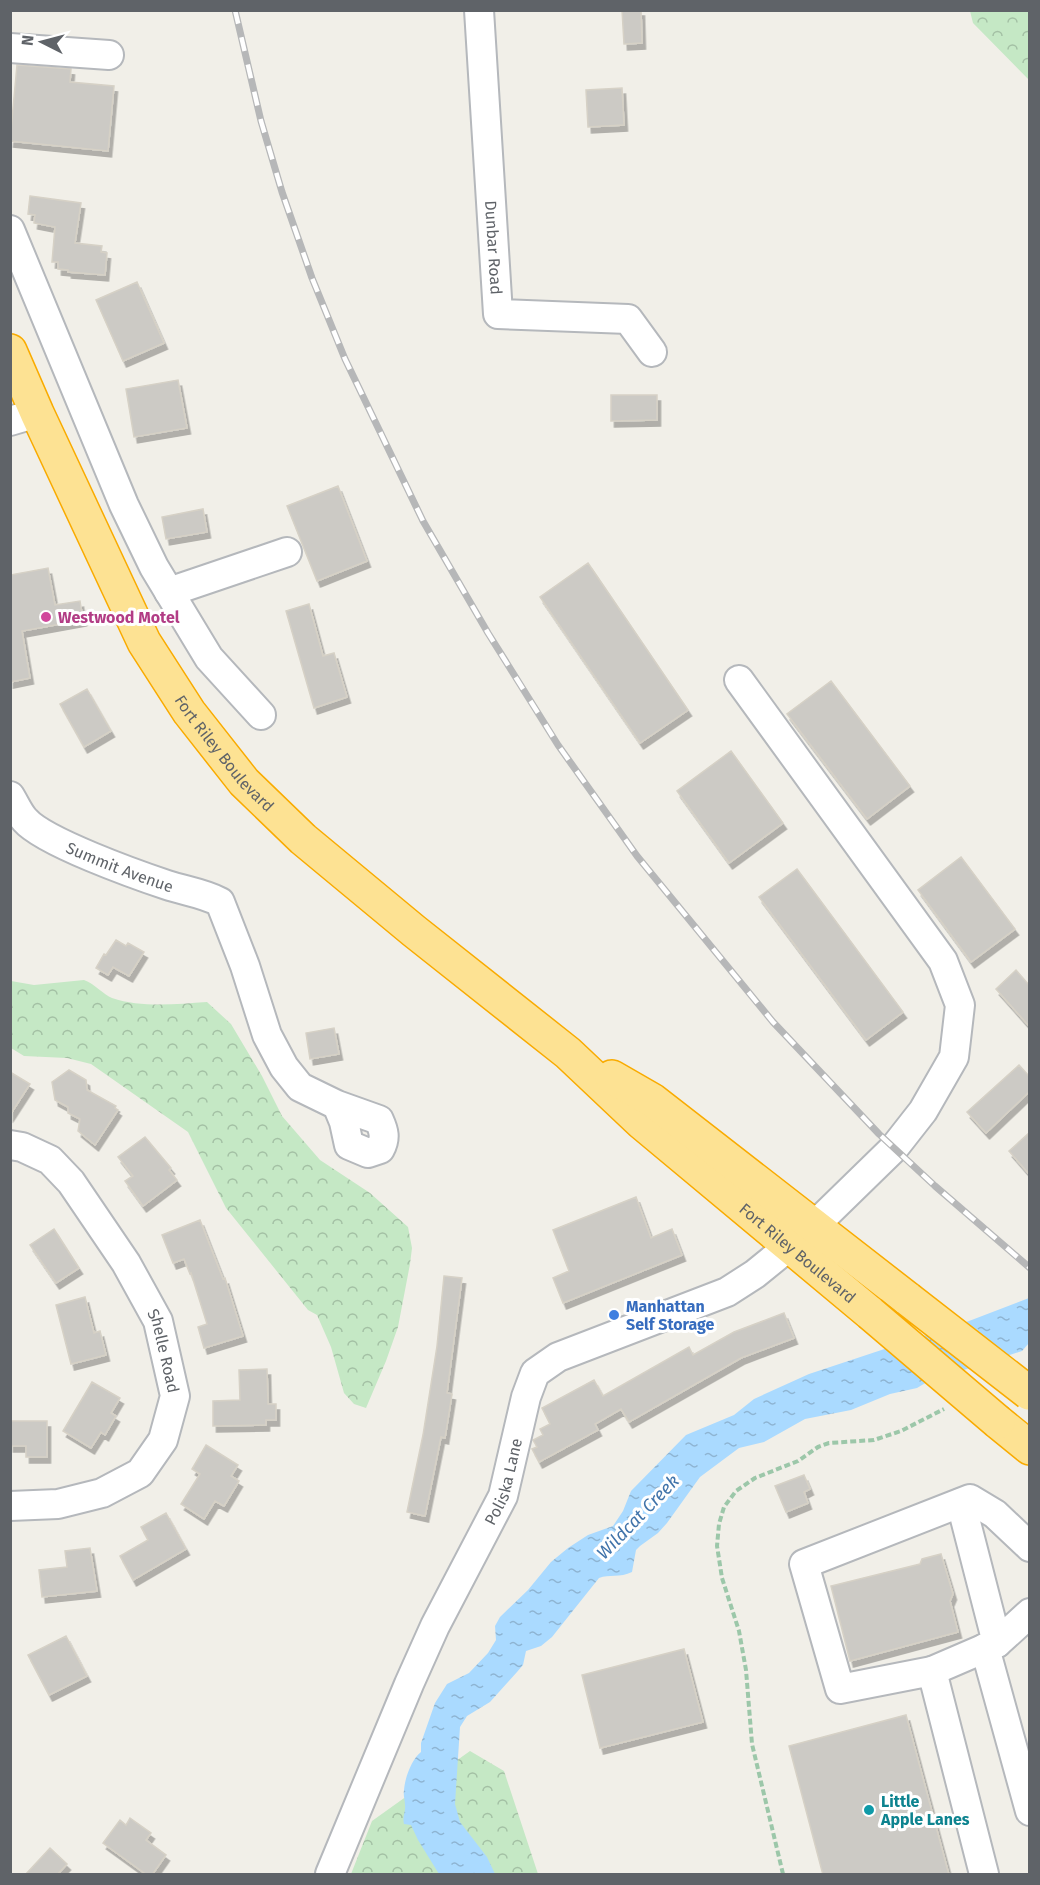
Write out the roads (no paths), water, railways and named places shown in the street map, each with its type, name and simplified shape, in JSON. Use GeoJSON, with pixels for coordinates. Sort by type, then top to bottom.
{"type":"FeatureCollection","features":[{"type":"Feature","properties":{"kind":"highway","name":"Fort Riley Boulevard"},"geometry":{"type":"LineString","coordinates":[[10,351],[24,417],[144,642],[189,712],[244,782],[311,846],[568,1053],[652,1100],[802,1236],[870,1313],[1029,1448]]}},
{"type":"Feature","properties":{"kind":"highway","name":"Fort Riley Boulevard"},"geometry":{"type":"LineString","coordinates":[[802,1236],[908,1299],[1029,1394]]}},
{"type":"Feature","properties":{"kind":"street","name":"Dunbar Road"},"geometry":{"type":"LineString","coordinates":[[479,10],[498,314],[628,319],[652,352]]}},
{"type":"Feature","properties":{"kind":"street"},"geometry":{"type":"LineString","coordinates":[[10,48],[109,55]]}},
{"type":"Feature","properties":{"kind":"street"},"geometry":{"type":"LineString","coordinates":[[10,230],[124,505],[154,567],[209,658],[261,715]]}},
{"type":"Feature","properties":{"kind":"street"},"geometry":{"type":"LineString","coordinates":[[169,592],[287,552]]}},
{"type":"Feature","properties":{"kind":"street","name":"Poliska Lane"},"geometry":{"type":"LineString","coordinates":[[330,1875],[417,1665],[503,1496],[526,1397],[535,1372],[558,1357],[727,1292],[755,1274],[802,1236],[894,1148],[923,1111],[954,1057],[960,1005],[943,961],[739,680]]}},
{"type":"Feature","properties":{"kind":"street","name":"Summit Avenue"},"geometry":{"type":"LineString","coordinates":[[15,808],[47,836],[131,872],[220,902],[245,966],[267,1035],[284,1067],[300,1087],[336,1105]]}},
{"type":"Feature","properties":{"kind":"street","name":"Shelle Road"},"geometry":{"type":"LineString","coordinates":[[10,1145],[22,1147],[50,1160],[64,1174],[126,1263],[158,1321],[175,1396],[163,1440],[140,1473],[102,1493],[58,1504],[10,1506]]}},
{"type":"Feature","properties":{"kind":"street"},"geometry":{"type":"LineString","coordinates":[[1029,1547],[994,1514],[969,1499],[804,1564],[840,1689],[932,1671],[991,1645],[1029,1613]]}},
{"type":"Feature","properties":{"kind":"street"},"geometry":{"type":"LineString","coordinates":[[961,1503],[1029,1811]]}},
{"type":"Feature","properties":{"kind":"street"},"geometry":{"type":"LineString","coordinates":[[932,1671],[984,1875]]}},
{"type":"Feature","properties":{"kind":"water","name":"Wildcat Creek"},"geometry":{"type":"Polygon","coordinates":[[[1029,1298],[1029,1343],[1022,1351],[927,1382],[917,1388],[890,1394],[851,1410],[805,1419],[764,1442],[739,1448],[700,1477],[667,1523],[636,1550],[632,1572],[599,1578],[552,1637],[541,1646],[526,1651],[523,1665],[490,1702],[467,1716],[460,1727],[455,1804],[460,1822],[487,1857],[495,1874],[439,1874],[411,1825],[404,1824],[404,1792],[407,1774],[421,1752],[421,1743],[435,1703],[447,1684],[469,1673],[488,1653],[496,1640],[495,1626],[500,1617],[528,1590],[551,1562],[588,1535],[613,1526],[623,1511],[631,1491],[686,1435],[734,1415],[754,1399],[809,1374],[969,1321],[1029,1298]]]}},
{"type":"Feature","properties":{"kind":"railway"},"geometry":{"type":"LineString","coordinates":[[235,10],[261,121],[282,192],[312,278],[345,359],[423,521],[488,633],[558,745],[637,856],[773,1022],[879,1134],[1030,1268]]}},
{"type":"Feature","properties":{"kind":"place","name":"Westwood Motel"},"geometry":{"type":"Point","coordinates":[46,617]}},
{"type":"Feature","properties":{"kind":"place","name":"Manhattan Self Storage"},"geometry":{"type":"Point","coordinates":[614,1315]}},
{"type":"Feature","properties":{"kind":"place","name":"Little Apple Lanes"},"geometry":{"type":"Point","coordinates":[869,1810]}}]}
